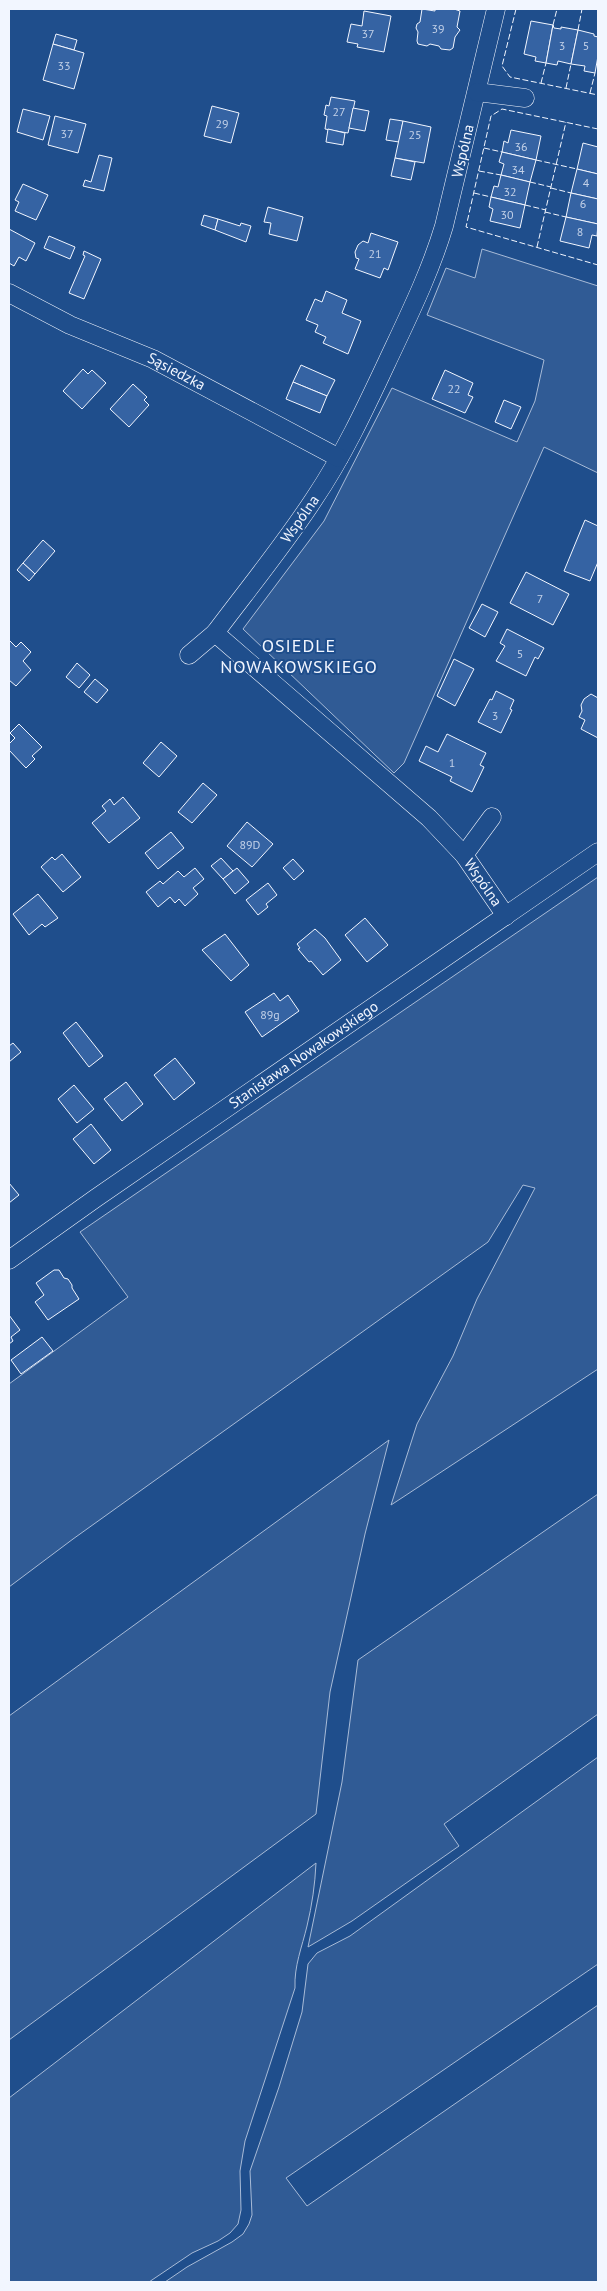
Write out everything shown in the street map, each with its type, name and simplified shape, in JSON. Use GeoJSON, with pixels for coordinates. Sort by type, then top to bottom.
{"type":"FeatureCollection","features":[{"type":"Feature","properties":{"kind":"street","name":"Wspólna"},"geometry":{"type":"LineString","coordinates":[[496,9],[453,194],[436,252],[410,313],[339,458],[300,520],[215,633],[423,813],[464,855],[506,916]]}},
{"type":"Feature","properties":{"kind":"street"},"geometry":{"type":"LineString","coordinates":[[477,92],[525,98]]}},
{"type":"Feature","properties":{"kind":"street","name":"Sąsiedzka"},"geometry":{"type":"LineString","coordinates":[[9,293],[70,325],[153,359],[339,458]]}},
{"type":"Feature","properties":{"kind":"street"},"geometry":{"type":"LineString","coordinates":[[189,655],[215,633]]}},
{"type":"Feature","properties":{"kind":"street"},"geometry":{"type":"LineString","coordinates":[[464,855],[492,817]]}},
{"type":"Feature","properties":{"kind":"street","name":"Stanisława Nowakowskiego"},"geometry":{"type":"LineString","coordinates":[[9,1260],[598,852]]}},
{"type":"Feature","properties":{"kind":"shaded area"},"geometry":{"type":"Polygon","coordinates":[[[482,249],[598,286],[598,473],[544,447],[404,763],[394,773],[243,629],[324,521],[392,388],[517,442],[535,401],[544,360],[427,315],[446,268],[475,278],[482,249]]]}},
{"type":"Feature","properties":{"kind":"shaded area"},"geometry":{"type":"Polygon","coordinates":[[[598,877],[598,1369],[391,1505],[417,1424],[453,1356],[477,1299],[535,1188],[523,1185],[488,1242],[73,1539],[9,1587],[9,1384],[128,1297],[80,1232],[598,877]]]}},
{"type":"Feature","properties":{"kind":"shaded area"},"geometry":{"type":"Polygon","coordinates":[[[389,1440],[365,1534],[330,1692],[316,1814],[9,2040],[9,1716],[389,1440]]]}},
{"type":"Feature","properties":{"kind":"shaded area"},"geometry":{"type":"Polygon","coordinates":[[[598,1494],[598,1714],[444,1824],[459,1846],[352,1921],[308,1947],[342,1782],[358,1660],[598,1494]]]}},
{"type":"Feature","properties":{"kind":"shaded area"},"geometry":{"type":"Polygon","coordinates":[[[598,1757],[598,1964],[286,2178],[307,2206],[598,2005],[598,2282],[165,2282],[187,2267],[232,2242],[243,2234],[249,2224],[252,2215],[250,2171],[302,2012],[308,1964],[317,1953],[350,1936],[598,1757]]]}},
{"type":"Feature","properties":{"kind":"shaded area"},"geometry":{"type":"Polygon","coordinates":[[[316,1863],[312,1903],[297,1964],[295,1988],[245,2141],[240,2171],[241,2210],[238,2224],[230,2233],[218,2241],[192,2253],[149,2282],[9,2282],[9,2098],[316,1863]]]}},
{"type":"Feature","properties":{"kind":"building"},"geometry":{"type":"Polygon","coordinates":[[[422,9],[435,11],[435,9],[454,9],[460,11],[457,27],[460,30],[455,37],[453,48],[450,50],[441,49],[439,46],[430,44],[427,46],[418,44],[416,28],[420,22],[422,9]]]}},
{"type":"Feature","properties":{"kind":"building"},"geometry":{"type":"Polygon","coordinates":[[[364,11],[391,16],[384,52],[357,47],[358,44],[347,42],[351,24],[362,26],[364,11]]]}},
{"type":"Feature","properties":{"kind":"building"},"geometry":{"type":"Polygon","coordinates":[[[531,21],[553,25],[546,63],[535,61],[536,57],[524,54],[531,21]]]}},
{"type":"Feature","properties":{"kind":"building"},"geometry":{"type":"Polygon","coordinates":[[[553,25],[554,28],[561,29],[561,27],[578,30],[571,64],[558,61],[557,65],[546,63],[553,25]]]}},
{"type":"Feature","properties":{"kind":"building"},"geometry":{"type":"Polygon","coordinates":[[[578,30],[594,34],[594,36],[598,37],[598,56],[595,73],[584,71],[585,66],[571,64],[578,30]]]}},
{"type":"Feature","properties":{"kind":"building"},"geometry":{"type":"Polygon","coordinates":[[[56,34],[77,40],[74,50],[53,44],[56,34]]]}},
{"type":"Feature","properties":{"kind":"building"},"geometry":{"type":"Polygon","coordinates":[[[53,44],[84,53],[74,89],[43,80],[53,44]]]}},
{"type":"Feature","properties":{"kind":"building"},"geometry":{"type":"Polygon","coordinates":[[[331,97],[355,101],[348,133],[325,129],[327,116],[324,115],[326,105],[329,106],[331,97]]]}},
{"type":"Feature","properties":{"kind":"building"},"geometry":{"type":"Polygon","coordinates":[[[212,106],[239,113],[231,143],[204,136],[212,106]]]}},
{"type":"Feature","properties":{"kind":"building"},"geometry":{"type":"Polygon","coordinates":[[[353,108],[369,111],[365,131],[349,128],[353,108]]]}},
{"type":"Feature","properties":{"kind":"building"},"geometry":{"type":"Polygon","coordinates":[[[23,109],[50,116],[43,140],[17,132],[23,109]]]}},
{"type":"Feature","properties":{"kind":"building"},"geometry":{"type":"Polygon","coordinates":[[[55,116],[86,124],[78,153],[48,145],[55,116]]]}},
{"type":"Feature","properties":{"kind":"building"},"geometry":{"type":"Polygon","coordinates":[[[390,119],[403,121],[399,142],[386,140],[390,119]]]}},
{"type":"Feature","properties":{"kind":"building"},"geometry":{"type":"Polygon","coordinates":[[[403,121],[431,127],[424,163],[395,158],[403,121]]]}},
{"type":"Feature","properties":{"kind":"building"},"geometry":{"type":"Polygon","coordinates":[[[328,129],[345,133],[343,145],[326,142],[328,129]]]}},
{"type":"Feature","properties":{"kind":"building"},"geometry":{"type":"Polygon","coordinates":[[[511,130],[541,136],[536,160],[502,152],[504,141],[508,143],[511,130]]]}},
{"type":"Feature","properties":{"kind":"building"},"geometry":{"type":"Polygon","coordinates":[[[583,143],[598,147],[598,174],[577,169],[583,143]]]}},
{"type":"Feature","properties":{"kind":"building"},"geometry":{"type":"Polygon","coordinates":[[[502,152],[536,160],[530,182],[501,175],[504,164],[499,162],[502,152]]]}},
{"type":"Feature","properties":{"kind":"building"},"geometry":{"type":"Polygon","coordinates":[[[99,155],[112,158],[104,191],[83,186],[85,180],[91,182],[99,155]]]}},
{"type":"Feature","properties":{"kind":"building"},"geometry":{"type":"Polygon","coordinates":[[[395,158],[415,162],[411,180],[391,176],[395,158]]]}},
{"type":"Feature","properties":{"kind":"building"},"geometry":{"type":"Polygon","coordinates":[[[577,169],[598,174],[598,199],[571,193],[577,169]]]}},
{"type":"Feature","properties":{"kind":"building"},"geometry":{"type":"Polygon","coordinates":[[[501,175],[530,182],[525,205],[491,197],[494,186],[498,187],[501,175]]]}},
{"type":"Feature","properties":{"kind":"building"},"geometry":{"type":"Polygon","coordinates":[[[23,184],[48,195],[36,220],[15,211],[19,202],[15,200],[23,184]]]}},
{"type":"Feature","properties":{"kind":"building"},"geometry":{"type":"Polygon","coordinates":[[[571,193],[598,199],[598,224],[566,217],[571,193]]]}},
{"type":"Feature","properties":{"kind":"building"},"geometry":{"type":"Polygon","coordinates":[[[491,197],[525,205],[520,228],[490,221],[493,209],[489,207],[491,197]]]}},
{"type":"Feature","properties":{"kind":"building"},"geometry":{"type":"Polygon","coordinates":[[[268,207],[303,217],[297,241],[269,234],[271,223],[264,222],[268,207]]]}},
{"type":"Feature","properties":{"kind":"building"},"geometry":{"type":"Polygon","coordinates":[[[204,215],[218,219],[215,230],[201,225],[204,215]]]}},
{"type":"Feature","properties":{"kind":"building"},"geometry":{"type":"Polygon","coordinates":[[[566,217],[598,224],[597,236],[592,235],[589,248],[560,241],[566,217]]]}},
{"type":"Feature","properties":{"kind":"building"},"geometry":{"type":"Polygon","coordinates":[[[218,219],[240,226],[241,223],[251,226],[246,242],[215,230],[218,219]]]}},
{"type":"Feature","properties":{"kind":"building"},"geometry":{"type":"Polygon","coordinates":[[[9,229],[35,243],[26,261],[19,257],[14,266],[9,263],[9,229]]]}},
{"type":"Feature","properties":{"kind":"building"},"geometry":{"type":"Polygon","coordinates":[[[371,233],[398,242],[388,270],[384,268],[380,278],[355,269],[359,259],[356,258],[355,252],[358,245],[363,241],[368,243],[371,233]]]}},
{"type":"Feature","properties":{"kind":"building"},"geometry":{"type":"Polygon","coordinates":[[[49,236],[75,247],[70,259],[44,248],[49,236]]]}},
{"type":"Feature","properties":{"kind":"building"},"geometry":{"type":"Polygon","coordinates":[[[84,251],[101,259],[84,299],[69,293],[85,256],[83,255],[84,251]]]}},
{"type":"Feature","properties":{"kind":"building"},"geometry":{"type":"Polygon","coordinates":[[[326,291],[347,300],[342,313],[361,321],[348,354],[323,343],[326,337],[315,332],[318,325],[306,320],[315,299],[322,302],[326,291]]]}},
{"type":"Feature","properties":{"kind":"building"},"geometry":{"type":"Polygon","coordinates":[[[301,365],[335,380],[327,396],[293,382],[301,365]]]}},
{"type":"Feature","properties":{"kind":"building"},"geometry":{"type":"Polygon","coordinates":[[[83,369],[88,374],[92,370],[106,383],[82,409],[63,391],[83,369]]]}},
{"type":"Feature","properties":{"kind":"building"},"geometry":{"type":"Polygon","coordinates":[[[445,370],[473,383],[468,395],[473,397],[465,413],[432,399],[445,370]]]}},
{"type":"Feature","properties":{"kind":"building"},"geometry":{"type":"Polygon","coordinates":[[[293,382],[327,396],[320,413],[286,399],[293,382]]]}},
{"type":"Feature","properties":{"kind":"building"},"geometry":{"type":"Polygon","coordinates":[[[133,384],[147,397],[144,400],[149,405],[129,427],[110,409],[133,384]]]}},
{"type":"Feature","properties":{"kind":"building"},"geometry":{"type":"Polygon","coordinates":[[[504,400],[521,407],[511,429],[495,422],[504,400]]]}},
{"type":"Feature","properties":{"kind":"building"},"geometry":{"type":"Polygon","coordinates":[[[585,520],[598,526],[598,562],[590,581],[564,571],[585,520]]]}},
{"type":"Feature","properties":{"kind":"building"},"geometry":{"type":"Polygon","coordinates":[[[43,540],[55,551],[35,574],[23,563],[43,540]]]}},
{"type":"Feature","properties":{"kind":"building"},"geometry":{"type":"Polygon","coordinates":[[[23,563],[35,574],[29,581],[17,570],[23,563]]]}},
{"type":"Feature","properties":{"kind":"building"},"geometry":{"type":"Polygon","coordinates":[[[526,572],[569,594],[553,625],[510,603],[526,572]]]}},
{"type":"Feature","properties":{"kind":"building"},"geometry":{"type":"Polygon","coordinates":[[[482,604],[498,612],[485,637],[469,628],[482,604]]]}},
{"type":"Feature","properties":{"kind":"building"},"geometry":{"type":"Polygon","coordinates":[[[507,629],[544,648],[538,659],[535,657],[526,676],[496,661],[505,646],[500,643],[507,629]]]}},
{"type":"Feature","properties":{"kind":"building"},"geometry":{"type":"Polygon","coordinates":[[[9,640],[16,647],[21,642],[31,652],[23,661],[31,670],[16,686],[9,680],[9,640]]]}},
{"type":"Feature","properties":{"kind":"building"},"geometry":{"type":"Polygon","coordinates":[[[454,659],[474,669],[455,706],[437,696],[454,659]]]}},
{"type":"Feature","properties":{"kind":"building"},"geometry":{"type":"Polygon","coordinates":[[[77,663],[90,675],[79,688],[66,677],[77,663]]]}},
{"type":"Feature","properties":{"kind":"building"},"geometry":{"type":"Polygon","coordinates":[[[95,679],[108,690],[97,703],[84,692],[95,679]]]}},
{"type":"Feature","properties":{"kind":"building"},"geometry":{"type":"Polygon","coordinates":[[[496,691],[514,700],[510,709],[512,710],[501,733],[478,722],[496,691]]]}},
{"type":"Feature","properties":{"kind":"building"},"geometry":{"type":"Polygon","coordinates":[[[591,694],[598,698],[598,738],[581,729],[585,720],[579,717],[584,699],[591,694]]]}},
{"type":"Feature","properties":{"kind":"building"},"geometry":{"type":"Polygon","coordinates":[[[19,724],[42,747],[32,756],[35,759],[26,768],[9,750],[9,744],[15,738],[10,733],[19,724]]]}},
{"type":"Feature","properties":{"kind":"building"},"geometry":{"type":"Polygon","coordinates":[[[447,734],[486,753],[480,765],[484,767],[472,792],[450,781],[452,777],[419,761],[426,746],[438,752],[447,734]]]}},
{"type":"Feature","properties":{"kind":"building"},"geometry":{"type":"Polygon","coordinates":[[[161,742],[177,756],[159,777],[143,763],[161,742]]]}},
{"type":"Feature","properties":{"kind":"building"},"geometry":{"type":"Polygon","coordinates":[[[203,783],[217,795],[192,823],[178,812],[203,783]]]}},
{"type":"Feature","properties":{"kind":"building"},"geometry":{"type":"Polygon","coordinates":[[[123,797],[140,818],[109,843],[92,823],[106,811],[102,806],[110,799],[114,805],[123,797]]]}},
{"type":"Feature","properties":{"kind":"building"},"geometry":{"type":"Polygon","coordinates":[[[247,822],[273,844],[252,867],[227,846],[247,822]]]}},
{"type":"Feature","properties":{"kind":"building"},"geometry":{"type":"Polygon","coordinates":[[[171,832],[184,848],[158,869],[145,853],[171,832]]]}},
{"type":"Feature","properties":{"kind":"building"},"geometry":{"type":"Polygon","coordinates":[[[62,854],[81,877],[63,892],[41,867],[52,857],[55,860],[62,854]]]}},
{"type":"Feature","properties":{"kind":"building"},"geometry":{"type":"Polygon","coordinates":[[[221,858],[233,871],[223,879],[211,866],[221,858]]]}},
{"type":"Feature","properties":{"kind":"building"},"geometry":{"type":"Polygon","coordinates":[[[293,859],[304,871],[294,880],[283,868],[293,859]]]}},
{"type":"Feature","properties":{"kind":"building"},"geometry":{"type":"Polygon","coordinates":[[[195,868],[204,879],[193,888],[198,894],[185,906],[179,899],[175,903],[170,897],[158,907],[146,892],[160,881],[163,884],[178,871],[184,877],[195,868]]]}},
{"type":"Feature","properties":{"kind":"building"},"geometry":{"type":"Polygon","coordinates":[[[237,868],[249,882],[235,894],[223,879],[237,868]]]}},
{"type":"Feature","properties":{"kind":"building"},"geometry":{"type":"Polygon","coordinates":[[[268,883],[277,895],[266,904],[268,907],[258,915],[246,900],[268,883]]]}},
{"type":"Feature","properties":{"kind":"building"},"geometry":{"type":"Polygon","coordinates":[[[38,894],[58,918],[45,927],[42,924],[29,935],[13,914],[38,894]]]}},
{"type":"Feature","properties":{"kind":"building"},"geometry":{"type":"Polygon","coordinates":[[[365,918],[388,945],[367,962],[345,935],[365,918]]]}},
{"type":"Feature","properties":{"kind":"building"},"geometry":{"type":"Polygon","coordinates":[[[315,929],[325,938],[341,960],[323,975],[298,949],[300,948],[297,944],[315,929]]]}},
{"type":"Feature","properties":{"kind":"building"},"geometry":{"type":"Polygon","coordinates":[[[225,934],[249,965],[231,981],[202,950],[225,934]]]}},
{"type":"Feature","properties":{"kind":"building"},"geometry":{"type":"Polygon","coordinates":[[[274,993],[280,1001],[288,995],[299,1011],[262,1037],[245,1012],[274,993]]]}},
{"type":"Feature","properties":{"kind":"building"},"geometry":{"type":"Polygon","coordinates":[[[76,1022],[103,1056],[89,1067],[63,1033],[76,1022]]]}},
{"type":"Feature","properties":{"kind":"building"},"geometry":{"type":"Polygon","coordinates":[[[13,1043],[21,1052],[9,1062],[9,1046],[13,1043]]]}},
{"type":"Feature","properties":{"kind":"building"},"geometry":{"type":"Polygon","coordinates":[[[175,1058],[195,1083],[174,1100],[154,1075],[175,1058]]]}},
{"type":"Feature","properties":{"kind":"building"},"geometry":{"type":"Polygon","coordinates":[[[126,1082],[143,1104],[122,1121],[104,1099],[126,1082]]]}},
{"type":"Feature","properties":{"kind":"building"},"geometry":{"type":"Polygon","coordinates":[[[74,1085],[94,1109],[77,1123],[58,1099],[74,1085]]]}},
{"type":"Feature","properties":{"kind":"building"},"geometry":{"type":"Polygon","coordinates":[[[91,1124],[111,1150],[94,1164],[73,1139],[91,1124]]]}},
{"type":"Feature","properties":{"kind":"building"},"geometry":{"type":"Polygon","coordinates":[[[9,1183],[19,1195],[9,1203],[9,1183]]]}},
{"type":"Feature","properties":{"kind":"building"},"geometry":{"type":"Polygon","coordinates":[[[54,1270],[59,1270],[64,1278],[68,1279],[79,1299],[48,1320],[35,1302],[44,1295],[36,1283],[54,1270]]]}},
{"type":"Feature","properties":{"kind":"building"},"geometry":{"type":"Polygon","coordinates":[[[9,1315],[20,1330],[11,1337],[13,1341],[9,1344],[9,1315]]]}},
{"type":"Feature","properties":{"kind":"building"},"geometry":{"type":"Polygon","coordinates":[[[42,1337],[53,1351],[21,1374],[11,1360],[42,1337]]]}},
{"type":"Feature","properties":{"kind":"fence"},"geometry":{"type":"LineString","coordinates":[[516,9],[502,66],[510,77],[598,95]]}},
{"type":"Feature","properties":{"kind":"fence"},"geometry":{"type":"LineString","coordinates":[[553,25],[557,9]]}},
{"type":"Feature","properties":{"kind":"fence"},"geometry":{"type":"LineString","coordinates":[[578,30],[582,9]]}},
{"type":"Feature","properties":{"kind":"fence"},"geometry":{"type":"LineString","coordinates":[[541,83],[546,63]]}},
{"type":"Feature","properties":{"kind":"fence"},"geometry":{"type":"LineString","coordinates":[[566,88],[571,64]]}},
{"type":"Feature","properties":{"kind":"fence"},"geometry":{"type":"LineString","coordinates":[[590,93],[595,73]]}},
{"type":"Feature","properties":{"kind":"fence"},"geometry":{"type":"LineString","coordinates":[[598,129],[502,109],[491,116],[466,227],[598,265]]}},
{"type":"Feature","properties":{"kind":"fence"},"geometry":{"type":"LineString","coordinates":[[537,247],[566,122]]}},
{"type":"Feature","properties":{"kind":"fence"},"geometry":{"type":"LineString","coordinates":[[484,148],[502,152]]}},
{"type":"Feature","properties":{"kind":"fence"},"geometry":{"type":"LineString","coordinates":[[536,160],[577,169]]}},
{"type":"Feature","properties":{"kind":"fence"},"geometry":{"type":"LineString","coordinates":[[479,171],[501,175]]}},
{"type":"Feature","properties":{"kind":"fence"},"geometry":{"type":"LineString","coordinates":[[530,182],[551,187]]}},
{"type":"Feature","properties":{"kind":"fence"},"geometry":{"type":"LineString","coordinates":[[551,188],[571,193]]}},
{"type":"Feature","properties":{"kind":"fence"},"geometry":{"type":"LineString","coordinates":[[474,193],[491,197]]}},
{"type":"Feature","properties":{"kind":"fence"},"geometry":{"type":"LineString","coordinates":[[525,205],[546,210]]}},
{"type":"Feature","properties":{"kind":"fence"},"geometry":{"type":"LineString","coordinates":[[545,212],[566,217]]}},
{"type":"Feature","properties":{"kind":"district","name":"OSIEDLE NOWAKOWSKIEGO"},"geometry":{"type":"Point","coordinates":[299,656]}}]}
